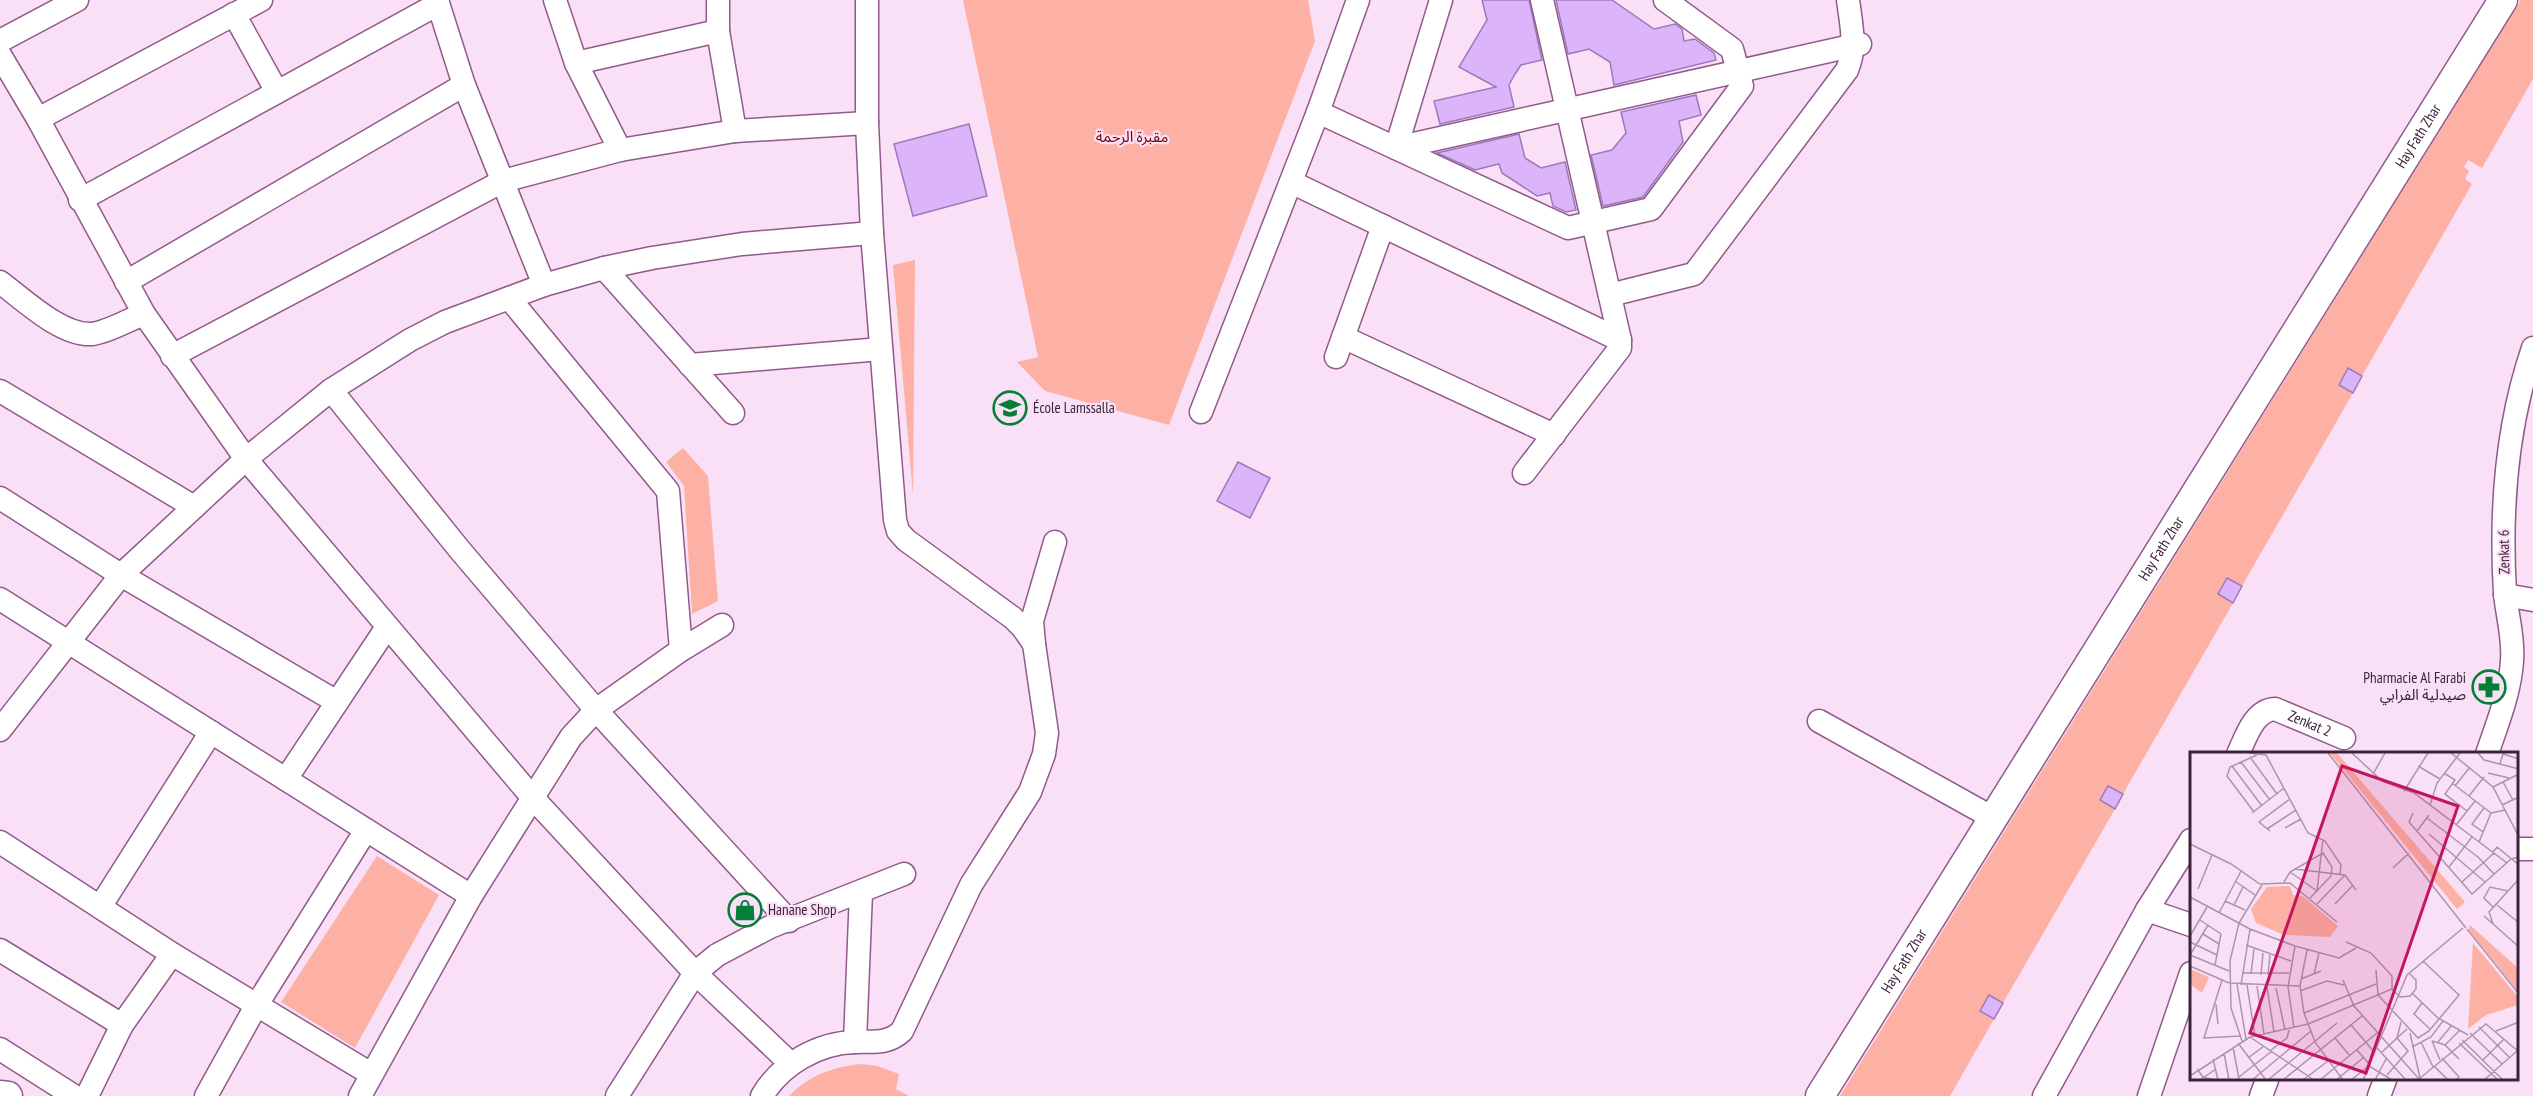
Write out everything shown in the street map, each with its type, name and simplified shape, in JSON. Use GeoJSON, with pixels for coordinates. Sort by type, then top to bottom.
{"type":"FeatureCollection","features":[{"type":"Feature","properties":{"kind":"street"},"geometry":{"type":"LineString","coordinates":[[0,41],[77,0]]}},
{"type":"Feature","properties":{"kind":"street"},"geometry":{"type":"LineString","coordinates":[[38,119],[261,0]]}},
{"type":"Feature","properties":{"kind":"street"},"geometry":{"type":"LineString","coordinates":[[555,0],[576,63],[620,150]]}},
{"type":"Feature","properties":{"kind":"street"},"geometry":{"type":"LineString","coordinates":[[718,0],[718,31],[735,130]]}},
{"type":"Feature","properties":{"kind":"street"},"geometry":{"type":"LineString","coordinates":[[867,0],[867,123],[872,233],[895,520],[898,531],[906,540],[1013,618],[1034,644]]}},
{"type":"Feature","properties":{"kind":"street"},"geometry":{"type":"LineString","coordinates":[[1201,412],[1318,112],[1358,0]]}},
{"type":"Feature","properties":{"kind":"street"},"geometry":{"type":"LineString","coordinates":[[1396,148],[1441,0]]}},
{"type":"Feature","properties":{"kind":"street"},"geometry":{"type":"LineString","coordinates":[[1524,473],[1617,354],[1620,340],[1542,0]]}},
{"type":"Feature","properties":{"kind":"street"},"geometry":{"type":"LineString","coordinates":[[1318,112],[1568,228],[1651,209],[1742,86],[1732,49],[1665,0]]}},
{"type":"Feature","properties":{"kind":"street"},"geometry":{"type":"LineString","coordinates":[[1610,295],[1694,274],[1847,70],[1857,45],[1848,0]]}},
{"type":"Feature","properties":{"kind":"street","name":"Hay Fath Zhar"},"geometry":{"type":"LineString","coordinates":[[1820,1096],[2503,0]]}},
{"type":"Feature","properties":{"kind":"street"},"geometry":{"type":"LineString","coordinates":[[80,200],[437,2],[464,85],[544,285]]}},
{"type":"Feature","properties":{"kind":"street"},"geometry":{"type":"LineString","coordinates":[[234,14],[277,92]]}},
{"type":"Feature","properties":{"kind":"street"},"geometry":{"type":"LineString","coordinates":[[576,63],[718,31]]}},
{"type":"Feature","properties":{"kind":"street"},"geometry":{"type":"LineString","coordinates":[[1396,148],[1857,45]]}},
{"type":"Feature","properties":{"kind":"street"},"geometry":{"type":"LineString","coordinates":[[0,56],[38,119],[144,314],[246,459],[532,797],[695,973],[791,1064]]}},
{"type":"Feature","properties":{"kind":"street"},"geometry":{"type":"LineString","coordinates":[[126,282],[464,85]]}},
{"type":"Feature","properties":{"kind":"street"},"geometry":{"type":"LineString","coordinates":[[172,356],[503,181],[620,150],[735,130],[867,123]]}},
{"type":"Feature","properties":{"kind":"street"},"geometry":{"type":"LineString","coordinates":[[1291,182],[1620,340]]}},
{"type":"Feature","properties":{"kind":"street"},"geometry":{"type":"LineString","coordinates":[[1383,226],[1339,347],[1554,435]]}},
{"type":"Feature","properties":{"kind":"street"},"geometry":{"type":"LineString","coordinates":[[0,730],[122,575],[246,459],[331,390],[410,340],[445,322],[544,285],[604,268],[742,244],[872,233]]}},
{"type":"Feature","properties":{"kind":"street"},"geometry":{"type":"LineString","coordinates":[[604,268],[733,413]]}},
{"type":"Feature","properties":{"kind":"street"},"geometry":{"type":"LineString","coordinates":[[0,282],[51,320],[79,333],[94,334],[144,314]]}},
{"type":"Feature","properties":{"kind":"street"},"geometry":{"type":"LineString","coordinates":[[509,298],[668,491],[681,650]]}},
{"type":"Feature","properties":{"kind":"street","name":"Zenkat 6"},"geometry":{"type":"LineString","coordinates":[[2488,752],[2509,684],[2512,663],[2512,625],[2505,595],[2504,512],[2508,453],[2518,397],[2533,348]]}},
{"type":"Feature","properties":{"kind":"street"},"geometry":{"type":"LineString","coordinates":[[690,365],[881,349]]}},
{"type":"Feature","properties":{"kind":"street"},"geometry":{"type":"LineString","coordinates":[[331,390],[459,549],[596,710],[789,921]]}},
{"type":"Feature","properties":{"kind":"street"},"geometry":{"type":"LineString","coordinates":[[0,391],[194,507]]}},
{"type":"Feature","properties":{"kind":"street"},"geometry":{"type":"LineString","coordinates":[[0,498],[122,575],[337,702]]}},
{"type":"Feature","properties":{"kind":"street"},"geometry":{"type":"LineString","coordinates":[[762,1096],[791,1064],[823,1048],[855,1042],[884,1042],[894,1038],[902,1031],[971,885],[1030,792],[1044,754],[1047,733],[1032,621],[1055,542]]}},
{"type":"Feature","properties":{"kind":"street"},"geometry":{"type":"LineString","coordinates":[[2505,595],[2533,600]]}},
{"type":"Feature","properties":{"kind":"street"},"geometry":{"type":"LineString","coordinates":[[0,599],[471,896]]}},
{"type":"Feature","properties":{"kind":"street"},"geometry":{"type":"LineString","coordinates":[[360,1096],[471,896],[571,737],[596,710],[681,650],[722,625]]}},
{"type":"Feature","properties":{"kind":"street"},"geometry":{"type":"LineString","coordinates":[[286,779],[387,627]]}},
{"type":"Feature","properties":{"kind":"street","name":"Zenkat 2"},"geometry":{"type":"LineString","coordinates":[[2239,752],[2260,714],[2275,709],[2344,738]]}},
{"type":"Feature","properties":{"kind":"street"},"geometry":{"type":"LineString","coordinates":[[1819,721],[1993,818]]}},
{"type":"Feature","properties":{"kind":"street"},"geometry":{"type":"LineString","coordinates":[[100,907],[211,732]]}},
{"type":"Feature","properties":{"kind":"street"},"geometry":{"type":"LineString","coordinates":[[206,1096],[256,1006],[366,830]]}},
{"type":"Feature","properties":{"kind":"street"},"geometry":{"type":"LineString","coordinates":[[0,842],[172,954],[371,1074]]}},
{"type":"Feature","properties":{"kind":"street"},"geometry":{"type":"LineString","coordinates":[[2044,1096],[2146,910],[2190,842]]}},
{"type":"Feature","properties":{"kind":"street"},"geometry":{"type":"LineString","coordinates":[[617,1096],[695,973],[717,956],[770,927],[904,874]]}},
{"type":"Feature","properties":{"kind":"street"},"geometry":{"type":"LineString","coordinates":[[855,1042],[861,892]]}},
{"type":"Feature","properties":{"kind":"street"},"geometry":{"type":"LineString","coordinates":[[2146,910],[2190,925]]}},
{"type":"Feature","properties":{"kind":"street"},"geometry":{"type":"LineString","coordinates":[[0,950],[122,1024]]}},
{"type":"Feature","properties":{"kind":"street"},"geometry":{"type":"LineString","coordinates":[[87,1096],[122,1024],[172,954]]}},
{"type":"Feature","properties":{"kind":"street"},"geometry":{"type":"LineString","coordinates":[[2149,1096],[2190,976]]}},
{"type":"Feature","properties":{"kind":"street"},"geometry":{"type":"LineString","coordinates":[[0,1049],[74,1096]]}},
{"type":"Feature","properties":{"kind":"street"},"geometry":{"type":"LineString","coordinates":[[2261,1096],[2267,1081]]}},
{"type":"Feature","properties":{"kind":"street"},"geometry":{"type":"LineString","coordinates":[[2379,1096],[2385,1081]]}},
{"type":"Feature","properties":{"kind":"street"},"geometry":{"type":"LineString","coordinates":[[0,1095],[8,1096]]}},
{"type":"Feature","properties":{"kind":"green space","name":"مقبرة الرحمة"},"geometry":{"type":"Polygon","coordinates":[[[963,0],[1308,0],[1315,41],[1169,425],[1045,391],[1017,362],[1038,357],[963,0]]]}},
{"type":"Feature","properties":{"kind":"green space"},"geometry":{"type":"Polygon","coordinates":[[[2521,0],[2533,0],[2533,79],[2482,168],[2468,160],[2464,167],[2469,171],[2465,179],[2472,184],[2362,376],[2348,369],[2339,385],[2353,393],[2242,586],[2227,578],[2218,594],[2233,603],[2123,794],[2108,786],[2100,800],[2115,809],[2003,1003],[1989,995],[1980,1011],[1994,1019],[1950,1096],[1840,1096],[2521,0]]]}},
{"type":"Feature","properties":{"kind":"green space"},"geometry":{"type":"Polygon","coordinates":[[[915,260],[913,495],[893,265],[915,260]]]}},
{"type":"Feature","properties":{"kind":"green space"},"geometry":{"type":"Polygon","coordinates":[[[683,448],[708,476],[718,601],[692,614],[684,486],[666,462],[683,448]]]}},
{"type":"Feature","properties":{"kind":"green space"},"geometry":{"type":"Polygon","coordinates":[[[377,856],[439,895],[355,1048],[281,1002],[377,856]]]}},
{"type":"Feature","properties":{"kind":"green space"},"geometry":{"type":"Polygon","coordinates":[[[861,1064],[877,1066],[899,1074],[896,1089],[909,1096],[789,1096],[813,1077],[822,1073],[861,1064]]]}},
{"type":"Feature","properties":{"kind":"building"},"geometry":{"type":"Polygon","coordinates":[[[1482,0],[1529,0],[1542,60],[1521,65],[1515,74],[1509,85],[1514,107],[1440,124],[1434,101],[1496,87],[1459,67],[1487,20],[1482,0]]]}},
{"type":"Feature","properties":{"kind":"building"},"geometry":{"type":"Polygon","coordinates":[[[1556,0],[1612,0],[1654,29],[1675,24],[1682,29],[1684,41],[1695,39],[1714,53],[1716,60],[1614,85],[1610,62],[1589,49],[1568,54],[1556,0]]]}},
{"type":"Feature","properties":{"kind":"building"},"geometry":{"type":"Polygon","coordinates":[[[1696,95],[1701,115],[1679,121],[1683,142],[1643,197],[1603,206],[1591,155],[1612,150],[1626,133],[1621,112],[1696,95]]]}},
{"type":"Feature","properties":{"kind":"building"},"geometry":{"type":"Polygon","coordinates":[[[969,124],[987,196],[913,216],[894,144],[969,124]]]}},
{"type":"Feature","properties":{"kind":"building"},"geometry":{"type":"Polygon","coordinates":[[[1519,134],[1525,158],[1541,168],[1565,162],[1576,210],[1566,212],[1553,206],[1550,193],[1537,196],[1502,173],[1499,164],[1475,170],[1437,153],[1519,134]]]}},
{"type":"Feature","properties":{"kind":"building"},"geometry":{"type":"Polygon","coordinates":[[[2348,368],[2362,376],[2353,393],[2339,385],[2348,368]]]}},
{"type":"Feature","properties":{"kind":"building"},"geometry":{"type":"Polygon","coordinates":[[[1238,462],[1270,478],[1250,518],[1217,501],[1238,462]]]}},
{"type":"Feature","properties":{"kind":"building"},"geometry":{"type":"Polygon","coordinates":[[[2227,578],[2242,586],[2233,603],[2218,594],[2227,578]]]}},
{"type":"Feature","properties":{"kind":"building"},"geometry":{"type":"Polygon","coordinates":[[[2108,786],[2123,794],[2115,809],[2100,800],[2108,786]]]}},
{"type":"Feature","properties":{"kind":"building"},"geometry":{"type":"Polygon","coordinates":[[[1989,995],[2003,1003],[1994,1019],[1980,1011],[1989,995]]]}},
{"type":"Feature","properties":{"kind":"place","name":"École Lamssalla"},"geometry":{"type":"Point","coordinates":[1010,408]}},
{"type":"Feature","properties":{"kind":"place","name":"Pharmacie Al Farabi صيدلية الفرابي"},"geometry":{"type":"Point","coordinates":[2489,687]}},
{"type":"Feature","properties":{"kind":"place","name":"Hanane Shop"},"geometry":{"type":"Point","coordinates":[745,910]}}]}
